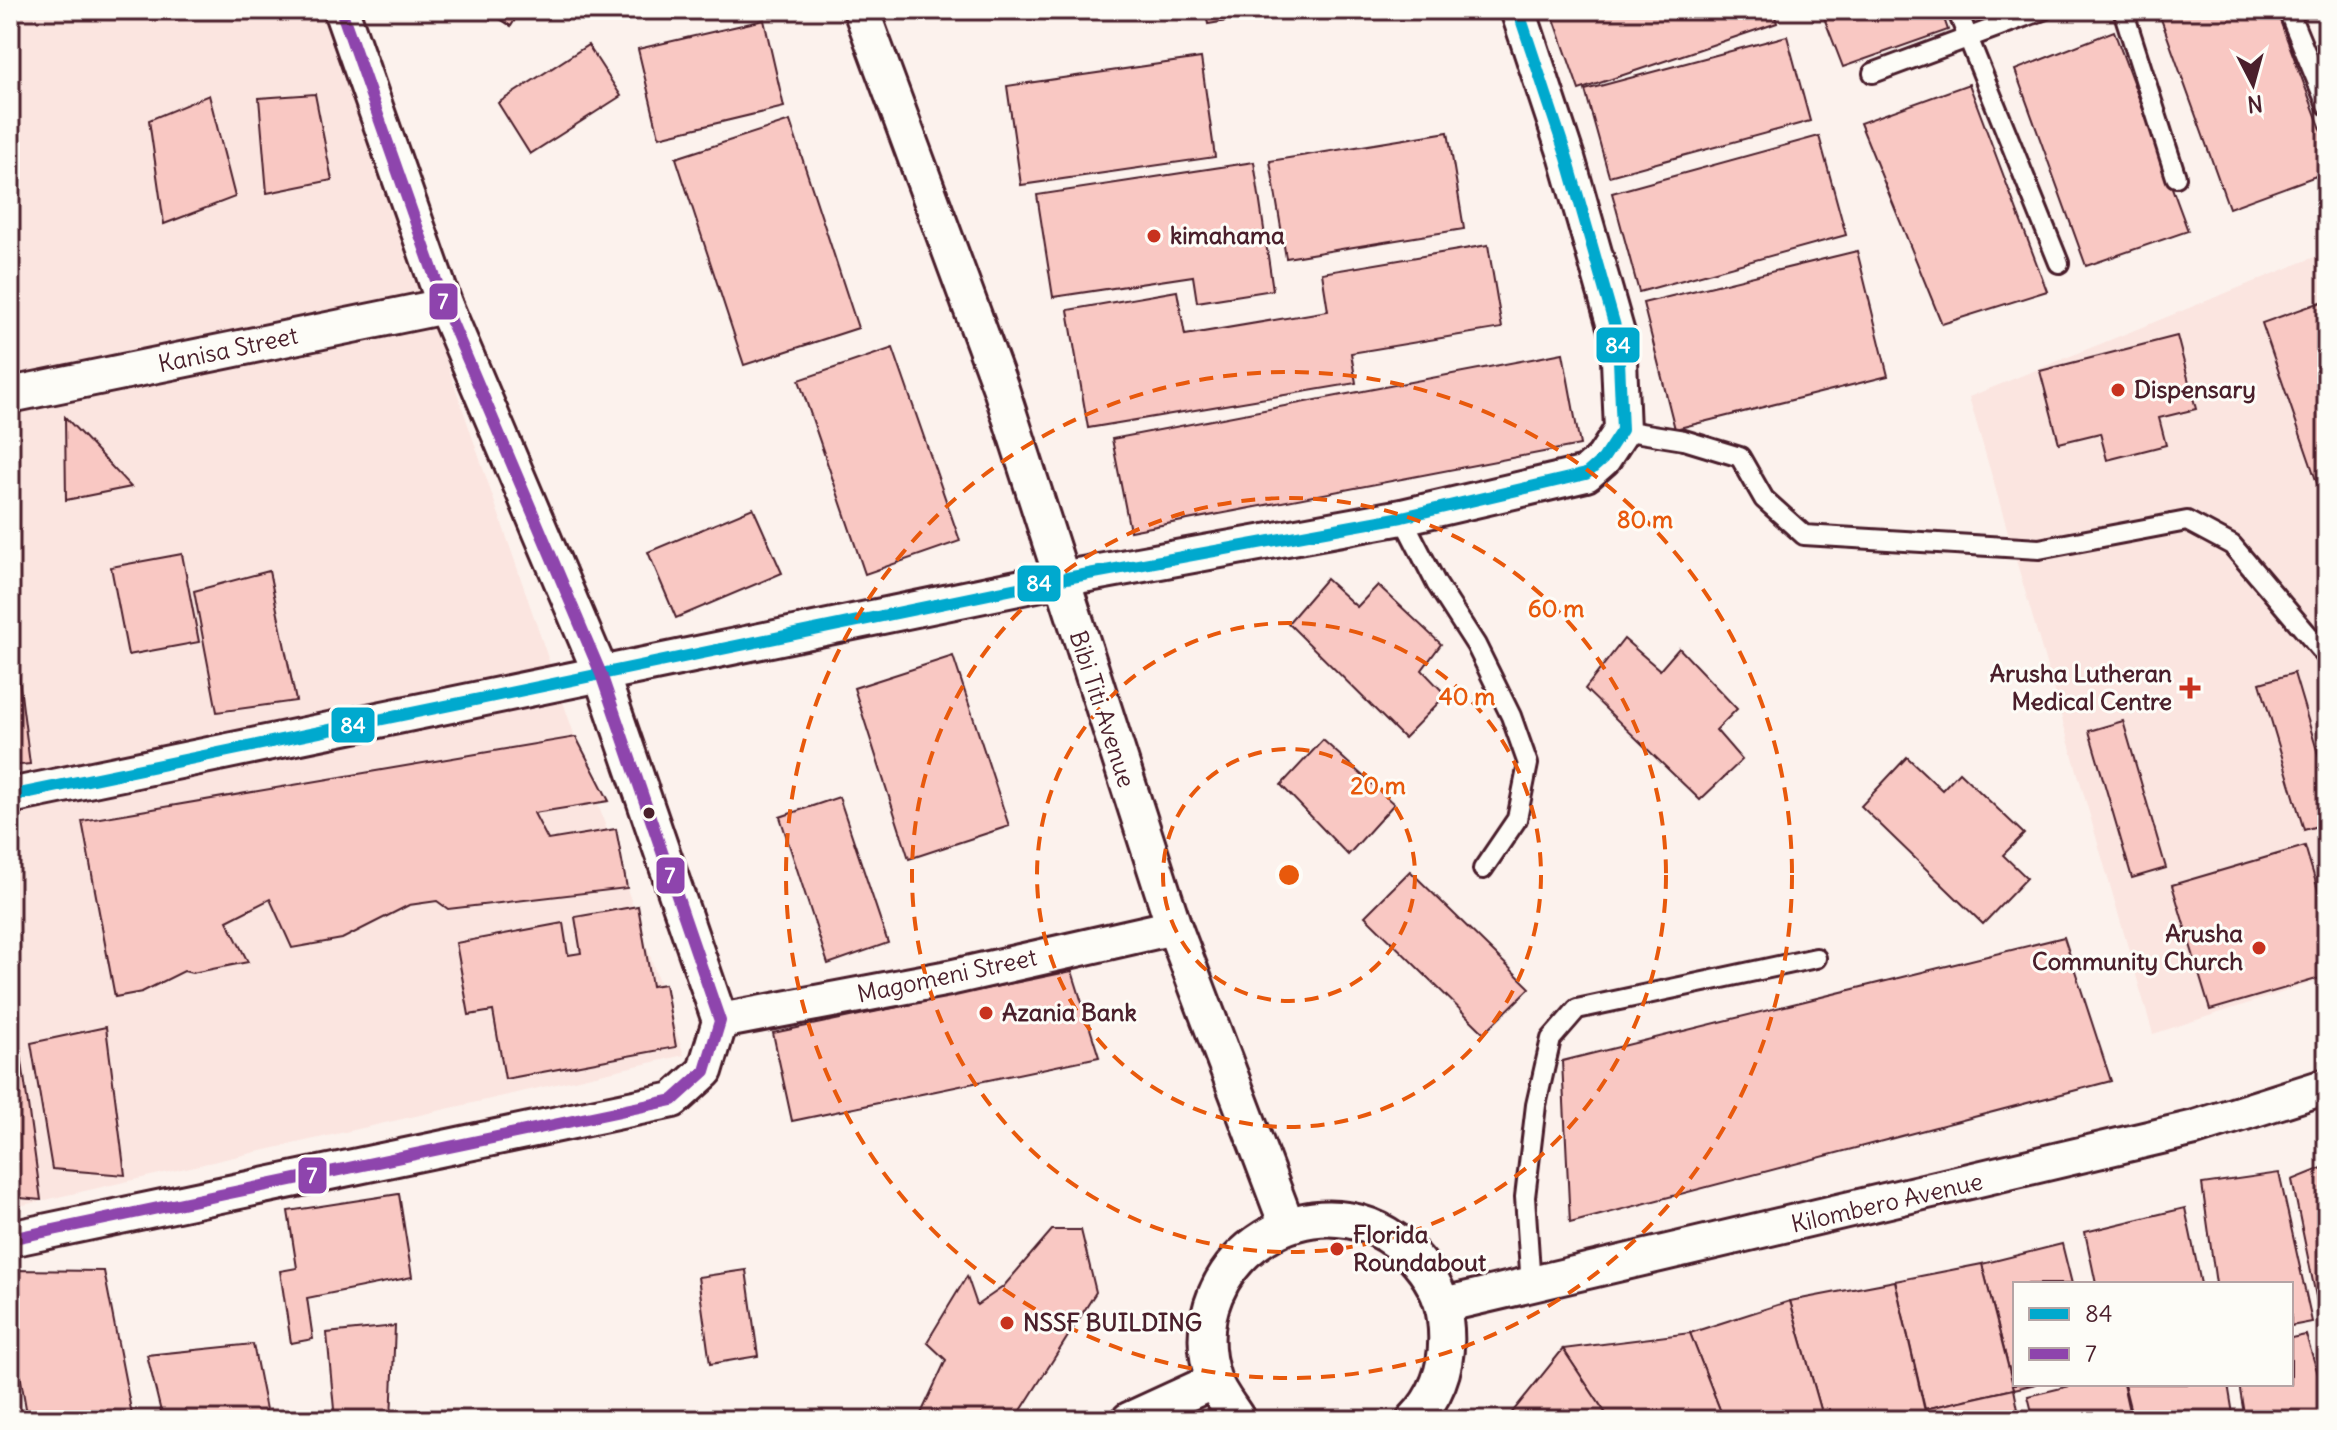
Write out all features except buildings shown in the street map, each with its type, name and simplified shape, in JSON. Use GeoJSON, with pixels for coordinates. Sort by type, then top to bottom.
{"type":"FeatureCollection","features":[{"type":"Feature","properties":{"kind":"street"},"geometry":{"type":"LineString","coordinates":[[10,1239],[673,1100],[705,1071],[720,1021],[601,674],[445,306],[341,10]]}},
{"type":"Feature","properties":{"kind":"street","name":"Bibi Titi Avenue"},"geometry":{"type":"LineString","coordinates":[[861,10],[1001,389],[1174,927],[1287,1225]]}},
{"type":"Feature","properties":{"kind":"street"},"geometry":{"type":"LineString","coordinates":[[10,796],[1061,579],[1402,517],[1586,474],[1603,459],[1622,430],[1618,337],[1567,158],[1518,10]]}},
{"type":"Feature","properties":{"kind":"street","name":"Kanisa Street"},"geometry":{"type":"LineString","coordinates":[[10,395],[445,306]]}},
{"type":"Feature","properties":{"kind":"street","name":"Magomeni Street"},"geometry":{"type":"LineString","coordinates":[[720,1021],[949,978],[1174,927]]}},
{"type":"Feature","properties":{"kind":"street","name":"Kilombero Avenue"},"geometry":{"type":"LineString","coordinates":[[1443,1305],[2180,1132],[2327,1086]]}},
{"type":"Feature","properties":{"kind":"street"},"geometry":{"type":"LineString","coordinates":[[1238,1420],[1214,1381],[1206,1350],[1208,1318],[1217,1288],[1235,1261],[1259,1239],[1287,1225],[1326,1218],[1365,1224],[1400,1242],[1426,1270],[1443,1305],[1448,1341],[1442,1375],[1427,1406],[1414,1420]]}},
{"type":"Feature","properties":{"kind":"street"},"geometry":{"type":"LineString","coordinates":[[1129,1420],[1214,1381]]}},
{"type":"Feature","properties":{"kind":"lane"},"geometry":{"type":"LineString","coordinates":[[1957,10],[2059,263]]}},
{"type":"Feature","properties":{"kind":"lane"},"geometry":{"type":"LineString","coordinates":[[1873,73],[2043,10]]}},
{"type":"Feature","properties":{"kind":"lane"},"geometry":{"type":"LineString","coordinates":[[2123,10],[2176,177]]}},
{"type":"Feature","properties":{"kind":"lane"},"geometry":{"type":"LineString","coordinates":[[2288,10],[2327,105]]}},
{"type":"Feature","properties":{"kind":"lane"},"geometry":{"type":"LineString","coordinates":[[1622,430],[1684,440],[1740,457],[1764,499],[1804,535],[2039,549],[2187,521],[2232,545],[2327,657]]}},
{"type":"Feature","properties":{"kind":"lane"},"geometry":{"type":"LineString","coordinates":[[1402,517],[1436,583],[1476,645],[1511,716],[1528,764],[1517,819],[1483,869]]}},
{"type":"Feature","properties":{"kind":"lane"},"geometry":{"type":"LineString","coordinates":[[1531,1286],[1525,1197],[1536,1105],[1551,1039],[1577,1009],[1816,958]]}},
{"type":"Feature","properties":{"kind":"shaded area"},"geometry":{"type":"Polygon","coordinates":[[[10,10],[326,10],[684,1055],[10,1208],[10,10]]]}},
{"type":"Feature","properties":{"kind":"shaded area","name":"Arusha Lutheran Medical Centre"},"geometry":{"type":"Polygon","coordinates":[[[2327,252],[2327,978],[2153,1034],[1969,397],[2327,252]]]}},
{"type":"Feature","properties":{"kind":"transit line","name":"7"},"geometry":{"type":"LineString","coordinates":[[10,1239],[673,1100],[705,1071],[720,1021],[601,674],[445,306],[341,10]]}},
{"type":"Feature","properties":{"kind":"transit line","name":"84"},"geometry":{"type":"LineString","coordinates":[[10,796],[1061,579],[1402,517],[1586,474],[1603,459],[1622,430],[1618,337],[1567,158],[1518,10]]}},
{"type":"Feature","properties":{"kind":"place","name":"kimahama"},"geometry":{"type":"Point","coordinates":[1154,236]}},
{"type":"Feature","properties":{"kind":"place","name":"Dispensary"},"geometry":{"type":"Point","coordinates":[2118,390]}},
{"type":"Feature","properties":{"kind":"place","name":"Arusha Lutheran Medical Centre"},"geometry":{"type":"Point","coordinates":[2190,688]}},
{"type":"Feature","properties":{"kind":"place","name":"Arusha Community Church"},"geometry":{"type":"Point","coordinates":[2259,948]}},
{"type":"Feature","properties":{"kind":"place","name":"Azania Bank"},"geometry":{"type":"Point","coordinates":[986,1013]}},
{"type":"Feature","properties":{"kind":"place","name":"Florida Roundabout"},"geometry":{"type":"Point","coordinates":[1337,1249]}},
{"type":"Feature","properties":{"kind":"place","name":"NSSF BUILDING"},"geometry":{"type":"Point","coordinates":[1007,1323]}}]}
